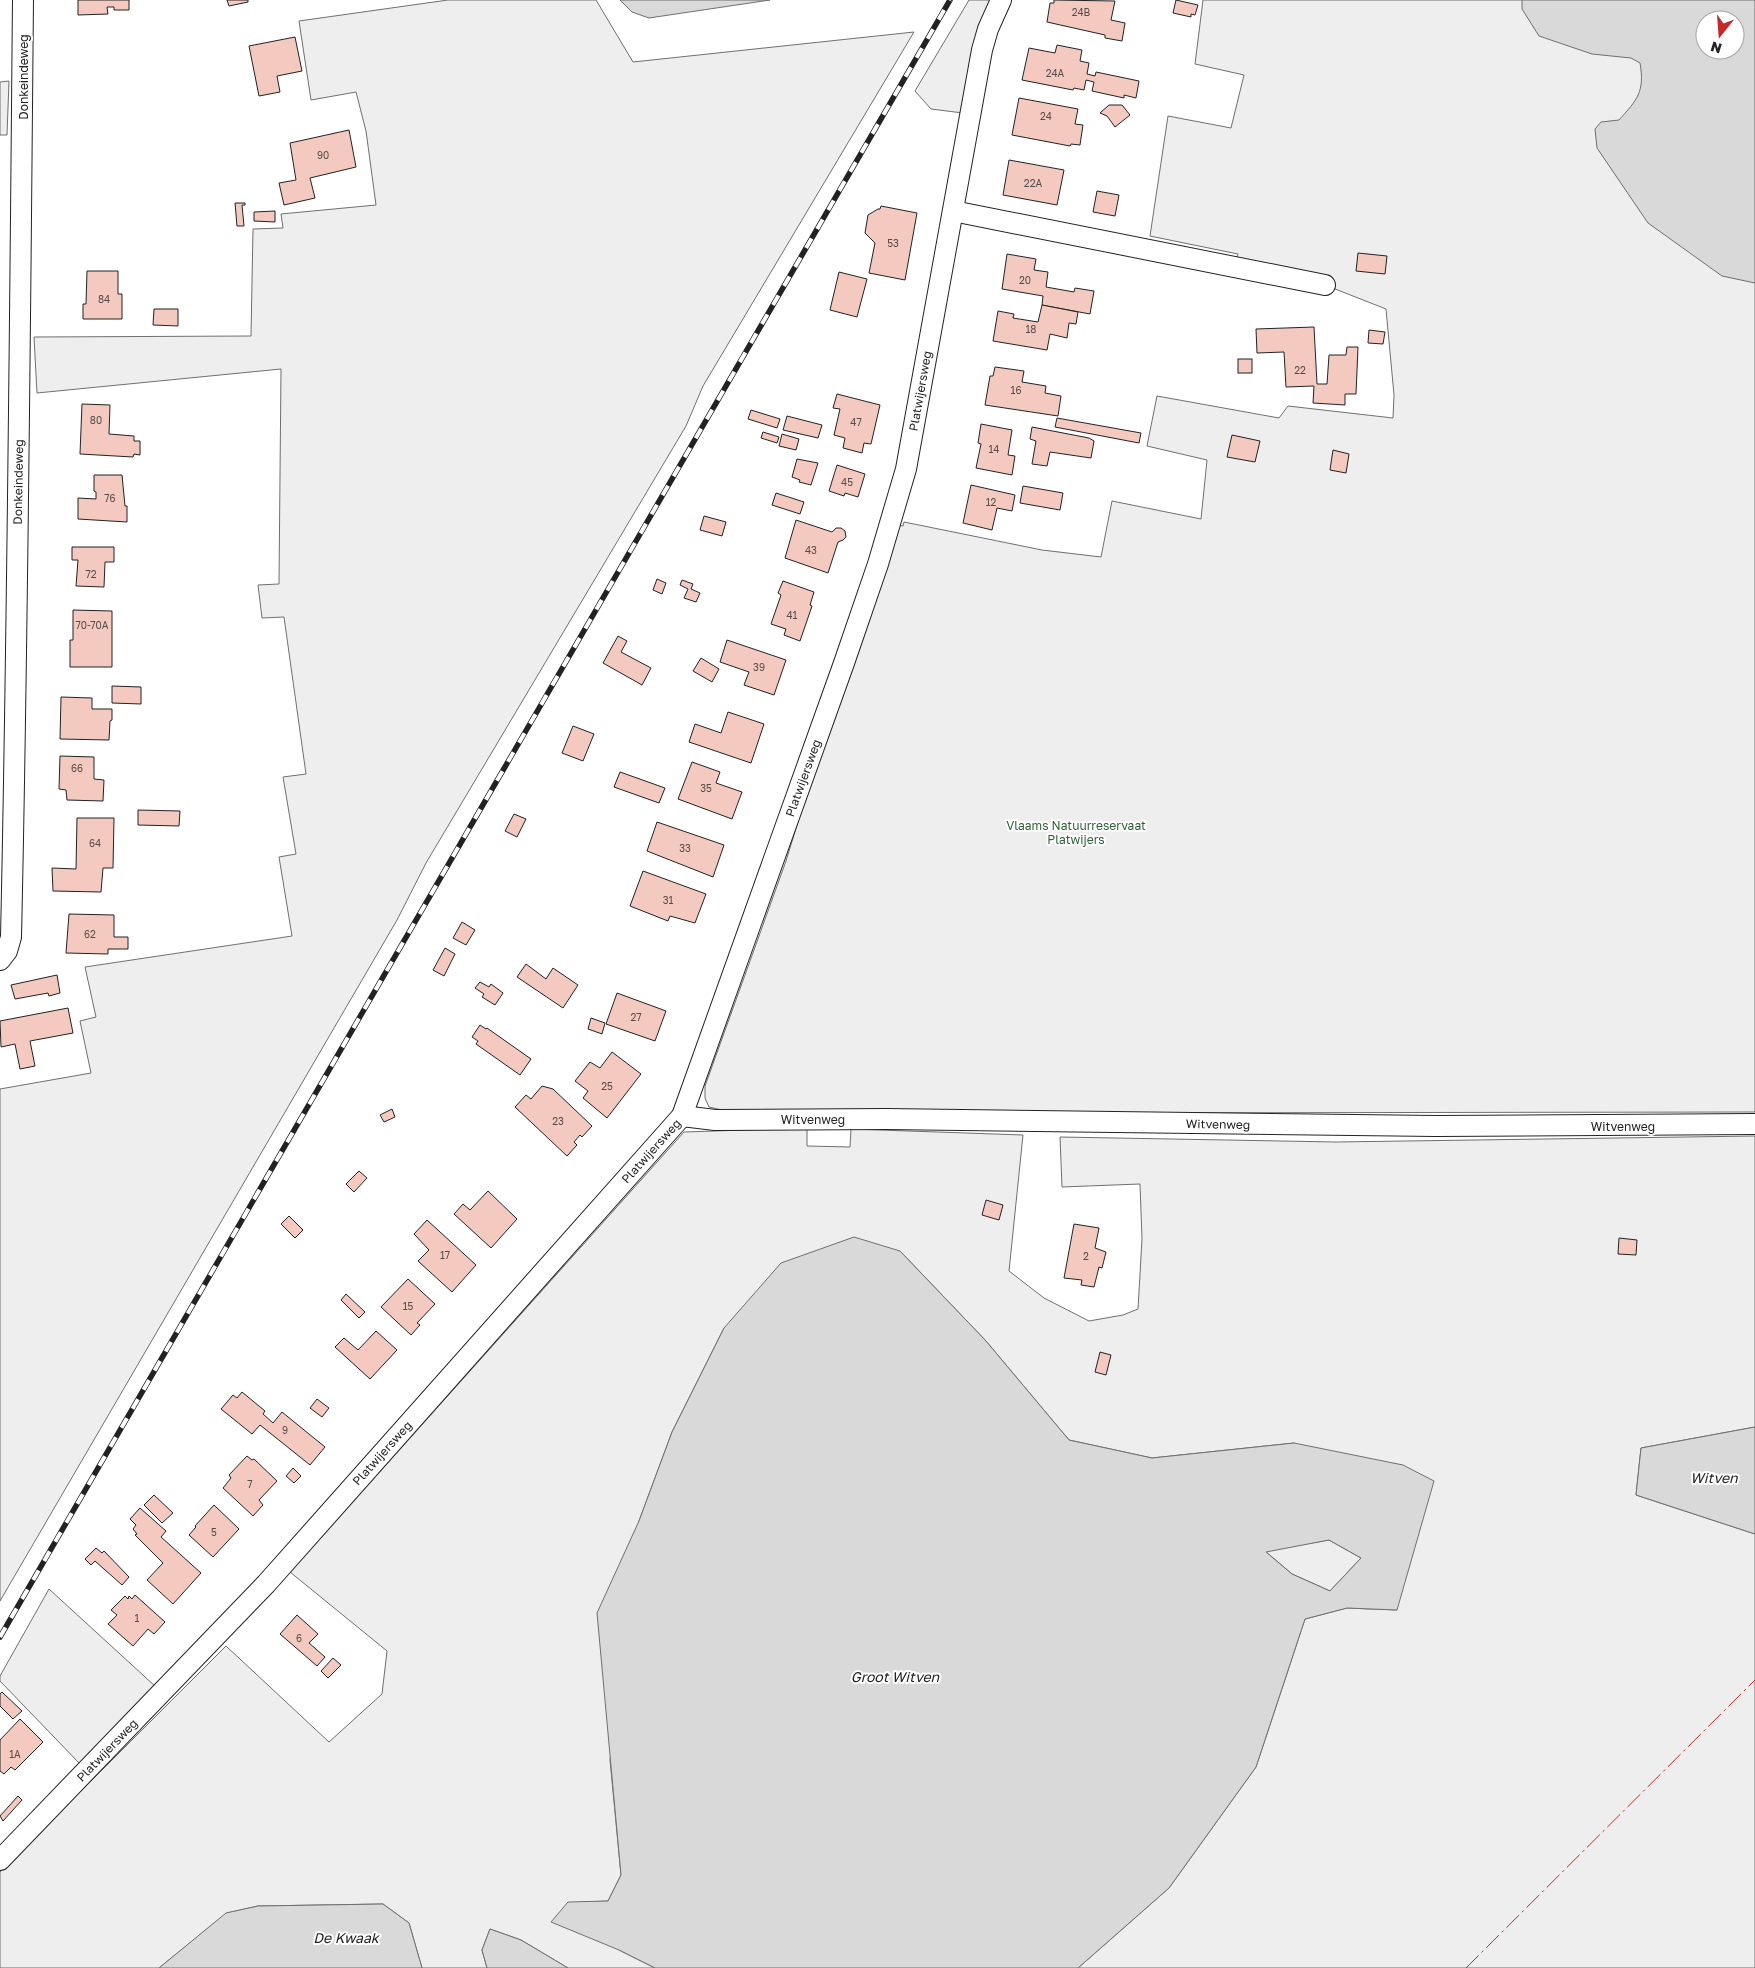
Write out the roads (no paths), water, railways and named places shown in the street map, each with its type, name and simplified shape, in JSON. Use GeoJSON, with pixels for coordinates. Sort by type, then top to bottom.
{"type":"FeatureCollection","features":[{"type":"Feature","properties":{"kind":"street","name":"Donkeindeweg"},"geometry":{"type":"LineString","coordinates":[[0,960],[7,951],[10,937],[11,909],[18,546],[23,0]]}},
{"type":"Feature","properties":{"kind":"street","name":"Platwijersweg"},"geometry":{"type":"LineString","coordinates":[[0,1860],[266,1584],[682,1116],[844,663],[895,510],[906,469],[982,50],[988,29],[1001,0]]}},
{"type":"Feature","properties":{"kind":"street"},"geometry":{"type":"LineString","coordinates":[[953,211],[1324,285]]}},
{"type":"Feature","properties":{"kind":"street","name":"Witvenweg"},"geometry":{"type":"LineString","coordinates":[[682,1116],[715,1120],[906,1119],[1436,1126],[1755,1124]]}},
{"type":"Feature","properties":{"kind":"water"},"geometry":{"type":"Polygon","coordinates":[[[620,0],[770,0],[649,18],[632,12],[620,0]]]}},
{"type":"Feature","properties":{"kind":"water"},"geometry":{"type":"Polygon","coordinates":[[[1522,0],[1755,0],[1755,283],[1722,276],[1648,223],[1597,148],[1595,129],[1601,122],[1619,120],[1635,101],[1640,89],[1640,63],[1631,58],[1592,54],[1539,36],[1522,9],[1522,0]]]}},
{"type":"Feature","properties":{"kind":"water","name":"Groot Witven"},"geometry":{"type":"Polygon","coordinates":[[[854,1237],[900,1251],[986,1341],[1069,1440],[1152,1458],[1294,1443],[1403,1465],[1434,1481],[1397,1610],[1347,1608],[1305,1619],[1256,1767],[1169,1888],[1078,1968],[655,1968],[619,1950],[551,1922],[568,1902],[608,1901],[621,1875],[597,1613],[639,1521],[672,1432],[724,1328],[781,1263],[854,1237]],[[1329,1540],[1266,1552],[1292,1574],[1330,1591],[1361,1558],[1329,1540]]]}},
{"type":"Feature","properties":{"kind":"water","name":"Witven"},"geometry":{"type":"Polygon","coordinates":[[[1755,1427],[1755,1534],[1636,1495],[1641,1448],[1755,1427]]]}},
{"type":"Feature","properties":{"kind":"water","name":"De Kwaak"},"geometry":{"type":"Polygon","coordinates":[[[383,1904],[409,1923],[422,1968],[159,1968],[226,1913],[258,1906],[383,1904]]]}},
{"type":"Feature","properties":{"kind":"water"},"geometry":{"type":"Polygon","coordinates":[[[490,1929],[521,1940],[568,1968],[487,1968],[482,1950],[490,1929]]]}},
{"type":"Feature","properties":{"kind":"railway"},"geometry":{"type":"LineString","coordinates":[[0,1637],[950,0]]}},
{"type":"Feature","properties":{"kind":"park label","name":"Vlaams Natuurreservaat Platwijers"},"geometry":{"type":"Point","coordinates":[1076,832]}}]}
